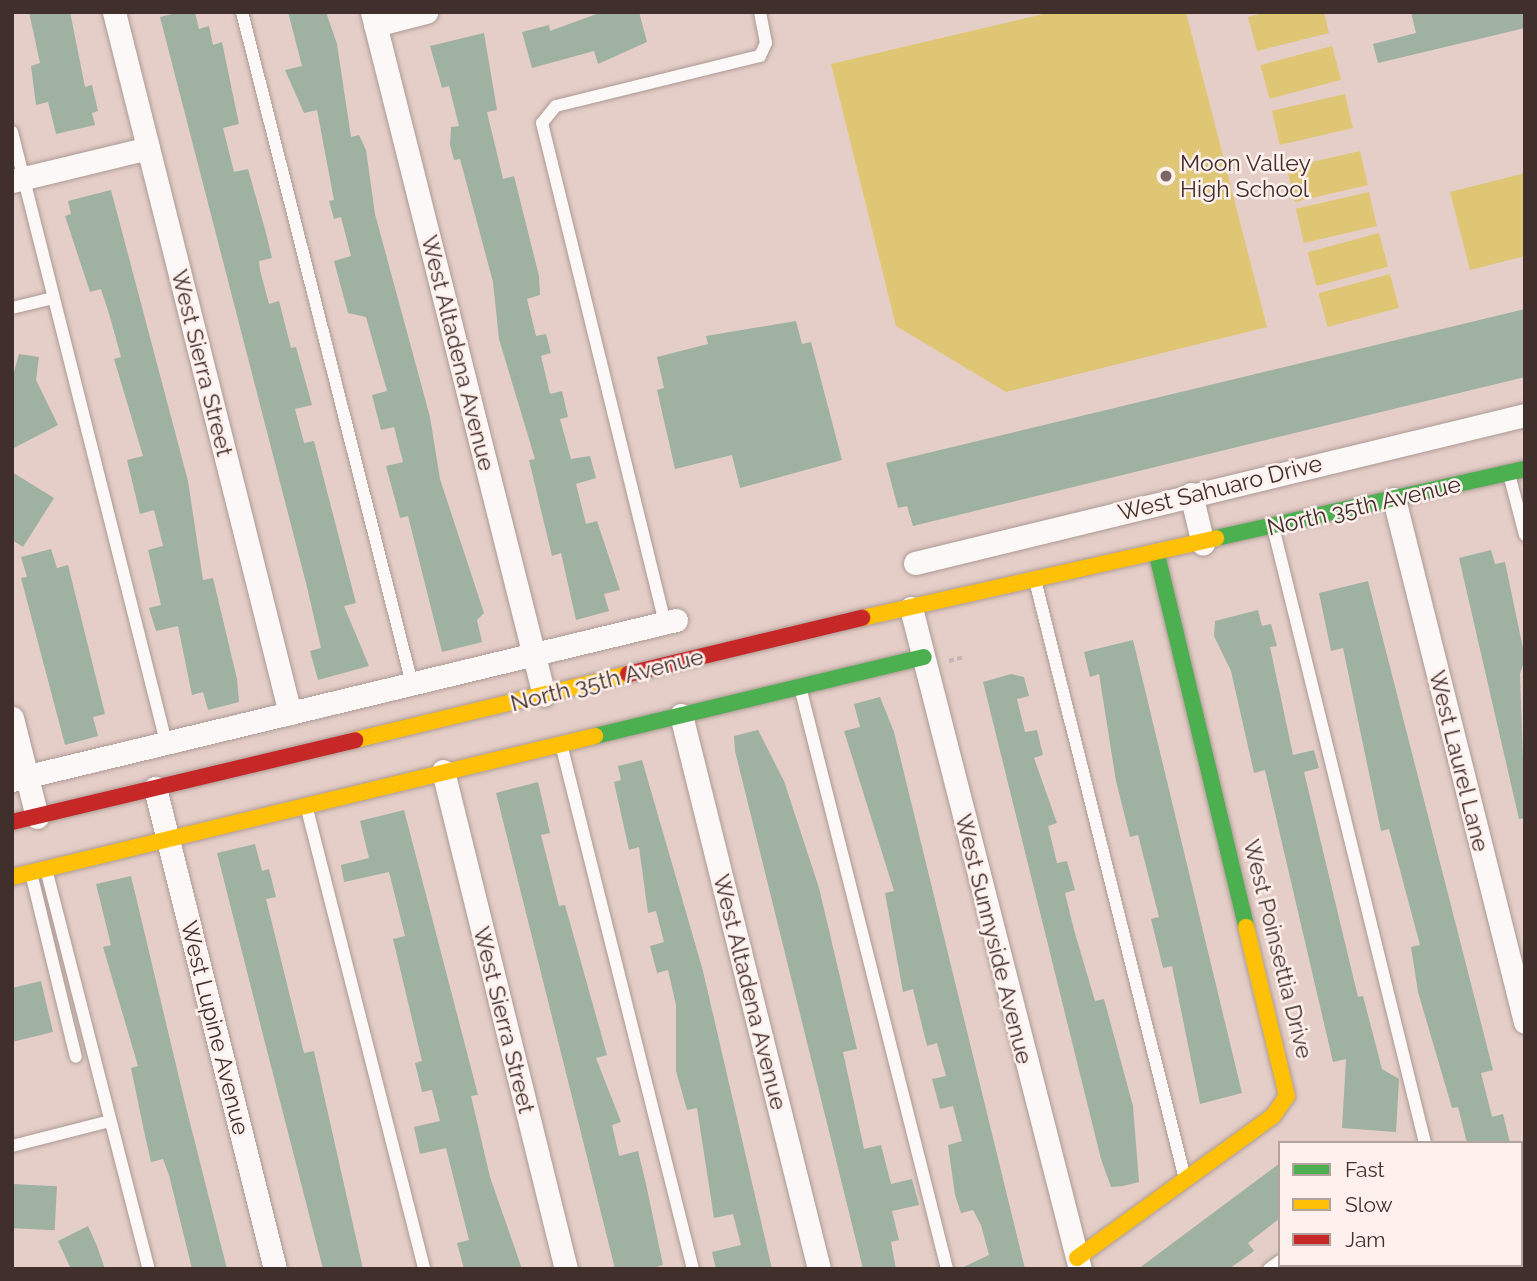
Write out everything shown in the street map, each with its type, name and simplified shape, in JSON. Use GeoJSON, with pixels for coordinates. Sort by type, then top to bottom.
{"type":"FeatureCollection","features":[{"type":"Feature","properties":{"kind":"street","name":"West Sierra Street"},"geometry":{"type":"LineString","coordinates":[[114,12],[290,713]]}},
{"type":"Feature","properties":{"kind":"street"},"geometry":{"type":"LineString","coordinates":[[373,19],[426,12]]}},
{"type":"Feature","properties":{"kind":"street","name":"West Altadena Avenue"},"geometry":{"type":"LineString","coordinates":[[373,19],[544,695]]}},
{"type":"Feature","properties":{"kind":"street"},"geometry":{"type":"LineString","coordinates":[[18,180],[148,148]]}},
{"type":"Feature","properties":{"kind":"street","name":"West Sahuaro Drive"},"geometry":{"type":"LineString","coordinates":[[915,563],[1525,415]]}},
{"type":"Feature","properties":{"kind":"street","name":"North 35th Avenue"},"geometry":{"type":"LineString","coordinates":[[12,822],[911,608],[1157,555],[1517,471]]}},
{"type":"Feature","properties":{"kind":"street"},"geometry":{"type":"LineString","coordinates":[[1191,494],[1203,544]]}},
{"type":"Feature","properties":{"kind":"street","name":"West Laurel Lane"},"geometry":{"type":"LineString","coordinates":[[1394,499],[1525,1022]]}},
{"type":"Feature","properties":{"kind":"street","name":"West Poinsettia Drive"},"geometry":{"type":"LineString","coordinates":[[1078,1263],[1185,1179],[1273,1116],[1287,1096],[1157,555]]}},
{"type":"Feature","properties":{"kind":"street","name":"West Sunnyside Avenue"},"geometry":{"type":"LineString","coordinates":[[911,608],[1078,1263]]}},
{"type":"Feature","properties":{"kind":"street","name":"North 35th Avenue"},"geometry":{"type":"LineString","coordinates":[[20,779],[671,622]]}},
{"type":"Feature","properties":{"kind":"street"},"geometry":{"type":"LineString","coordinates":[[12,877],[924,657]]}},
{"type":"Feature","properties":{"kind":"street","name":"West Altadena Avenue"},"geometry":{"type":"LineString","coordinates":[[681,715],[819,1269]]}},
{"type":"Feature","properties":{"kind":"street"},"geometry":{"type":"LineString","coordinates":[[12,718],[20,779],[37,817]]}},
{"type":"Feature","properties":{"kind":"street","name":"West Sierra Street"},"geometry":{"type":"LineString","coordinates":[[443,771],[566,1269]]}},
{"type":"Feature","properties":{"kind":"street","name":"West Lupine Avenue"},"geometry":{"type":"LineString","coordinates":[[155,788],[275,1269]]}},
{"type":"Feature","properties":{"kind":"lane"},"geometry":{"type":"LineString","coordinates":[[243,12],[412,684]]}},
{"type":"Feature","properties":{"kind":"lane"},"geometry":{"type":"LineString","coordinates":[[671,622],[541,123],[556,106],[760,56],[766,43],[760,12]]}},
{"type":"Feature","properties":{"kind":"lane"},"geometry":{"type":"LineString","coordinates":[[12,132],[18,180],[53,298],[166,742]]}},
{"type":"Feature","properties":{"kind":"lane"},"geometry":{"type":"LineString","coordinates":[[12,308],[53,298]]}},
{"type":"Feature","properties":{"kind":"lane"},"geometry":{"type":"LineString","coordinates":[[1517,471],[1525,534]]}},
{"type":"Feature","properties":{"kind":"lane"},"geometry":{"type":"LineString","coordinates":[[1273,527],[1425,1141]]}},
{"type":"Feature","properties":{"kind":"lane"},"geometry":{"type":"LineString","coordinates":[[1035,580],[1185,1179]]}},
{"type":"Feature","properties":{"kind":"lane"},"geometry":{"type":"LineString","coordinates":[[800,686],[947,1269]]}},
{"type":"Feature","properties":{"kind":"lane"},"geometry":{"type":"LineString","coordinates":[[561,743],[693,1269]]}},
{"type":"Feature","properties":{"kind":"lane"},"geometry":{"type":"LineString","coordinates":[[306,804],[424,1269]]}},
{"type":"Feature","properties":{"kind":"lane"},"geometry":{"type":"LineString","coordinates":[[38,871],[76,1056]]}},
{"type":"Feature","properties":{"kind":"lane"},"geometry":{"type":"LineString","coordinates":[[38,871],[110,1121],[149,1269]]}},
{"type":"Feature","properties":{"kind":"lane"},"geometry":{"type":"LineString","coordinates":[[12,1146],[110,1121]]}},
{"type":"Feature","properties":{"kind":"shaded area"},"geometry":{"type":"Polygon","coordinates":[[[1052,12],[1186,12],[1267,327],[1006,392],[896,326],[831,64],[1052,12]]]}},
{"type":"Feature","properties":{"kind":"shaded area"},"geometry":{"type":"Polygon","coordinates":[[[1267,12],[1324,12],[1329,33],[1257,51],[1248,17],[1267,12]]]}},
{"type":"Feature","properties":{"kind":"shaded area"},"geometry":{"type":"Polygon","coordinates":[[[1332,46],[1341,80],[1270,99],[1261,65],[1332,46]]]}},
{"type":"Feature","properties":{"kind":"shaded area"},"geometry":{"type":"Polygon","coordinates":[[[1345,94],[1353,128],[1280,145],[1272,111],[1345,94]]]}},
{"type":"Feature","properties":{"kind":"shaded area"},"geometry":{"type":"Polygon","coordinates":[[[1360,151],[1368,185],[1295,202],[1287,168],[1360,151]]]}},
{"type":"Feature","properties":{"kind":"shaded area"},"geometry":{"type":"Polygon","coordinates":[[[1525,173],[1525,256],[1470,270],[1450,192],[1525,173]]]}},
{"type":"Feature","properties":{"kind":"shaded area"},"geometry":{"type":"Polygon","coordinates":[[[1369,192],[1377,226],[1304,243],[1296,209],[1369,192]]]}},
{"type":"Feature","properties":{"kind":"shaded area"},"geometry":{"type":"Polygon","coordinates":[[[1379,233],[1388,267],[1317,286],[1308,252],[1379,233]]]}},
{"type":"Feature","properties":{"kind":"shaded area"},"geometry":{"type":"Polygon","coordinates":[[[1390,274],[1399,308],[1328,327],[1319,293],[1390,274]]]}},
{"type":"Feature","properties":{"kind":"building"},"geometry":{"type":"Polygon","coordinates":[[[29,12],[70,12],[85,87],[92,85],[98,111],[92,113],[95,125],[56,134],[48,102],[36,105],[31,66],[40,63],[29,12]]]}},
{"type":"Feature","properties":{"kind":"building"},"geometry":{"type":"Polygon","coordinates":[[[180,12],[195,12],[199,29],[209,26],[213,45],[222,42],[239,124],[223,128],[234,172],[248,169],[266,233],[272,258],[259,261],[260,270],[269,304],[279,301],[291,348],[296,347],[312,405],[295,409],[304,443],[314,441],[356,603],[344,606],[369,666],[318,680],[310,651],[321,648],[307,587],[160,17],[180,12]]]}},
{"type":"Feature","properties":{"kind":"building"},"geometry":{"type":"Polygon","coordinates":[[[288,12],[326,12],[337,44],[351,137],[359,135],[366,150],[375,214],[430,417],[440,479],[484,613],[477,620],[482,642],[442,652],[408,516],[400,518],[386,466],[403,462],[394,427],[381,430],[372,395],[387,391],[366,317],[348,313],[334,261],[351,256],[341,217],[334,219],[329,201],[334,200],[317,110],[304,113],[285,70],[302,66],[288,12]]]}},
{"type":"Feature","properties":{"kind":"building"},"geometry":{"type":"Polygon","coordinates":[[[602,12],[639,12],[647,42],[598,64],[594,51],[532,68],[522,32],[549,25],[550,31],[602,12]]]}},
{"type":"Feature","properties":{"kind":"building"},"geometry":{"type":"Polygon","coordinates":[[[1411,12],[1525,12],[1525,28],[1378,63],[1373,44],[1416,33],[1411,12]]]}},
{"type":"Feature","properties":{"kind":"building"},"geometry":{"type":"Polygon","coordinates":[[[484,33],[497,110],[487,112],[503,179],[514,176],[539,276],[540,295],[527,299],[536,336],[546,334],[551,353],[541,356],[550,394],[562,391],[568,417],[560,419],[571,459],[590,456],[596,478],[576,484],[586,524],[597,521],[620,590],[604,594],[609,611],[576,620],[561,553],[552,556],[529,460],[535,459],[499,339],[493,282],[460,159],[454,160],[450,145],[451,127],[459,126],[449,86],[442,88],[430,46],[484,33]]]}},
{"type":"Feature","properties":{"kind":"building"},"geometry":{"type":"Polygon","coordinates":[[[111,190],[188,481],[203,580],[213,578],[237,679],[239,702],[208,710],[203,692],[192,695],[178,626],[156,631],[149,608],[161,605],[148,550],[163,546],[154,510],[140,514],[127,460],[143,456],[114,359],[121,357],[110,317],[101,289],[90,292],[65,216],[71,214],[68,201],[111,190]]]}},
{"type":"Feature","properties":{"kind":"building"},"geometry":{"type":"Polygon","coordinates":[[[1525,309],[1525,377],[913,526],[907,506],[898,508],[886,463],[1525,309]]]}},
{"type":"Feature","properties":{"kind":"building"},"geometry":{"type":"Polygon","coordinates":[[[796,321],[802,344],[811,342],[842,460],[740,488],[732,455],[675,469],[657,390],[664,388],[657,357],[708,344],[706,336],[796,321]]]}},
{"type":"Feature","properties":{"kind":"building"},"geometry":{"type":"Polygon","coordinates":[[[19,354],[39,357],[36,380],[58,425],[12,449],[12,379],[19,354]]]}},
{"type":"Feature","properties":{"kind":"building"},"geometry":{"type":"Polygon","coordinates":[[[12,472],[54,498],[23,547],[12,540],[12,472]]]}},
{"type":"Feature","properties":{"kind":"building"},"geometry":{"type":"Polygon","coordinates":[[[51,549],[57,568],[68,565],[105,714],[93,717],[98,736],[65,745],[21,578],[27,577],[21,557],[51,549]]]}},
{"type":"Feature","properties":{"kind":"building"},"geometry":{"type":"Polygon","coordinates":[[[1491,550],[1495,564],[1505,562],[1525,658],[1520,674],[1525,818],[1519,819],[1459,558],[1491,550]]]}},
{"type":"Feature","properties":{"kind":"building"},"geometry":{"type":"Polygon","coordinates":[[[1368,581],[1493,1070],[1481,1073],[1492,1117],[1503,1114],[1510,1141],[1466,1141],[1458,1107],[1452,1108],[1418,992],[1411,947],[1420,945],[1389,829],[1381,831],[1343,648],[1331,651],[1319,593],[1368,581]]]}},
{"type":"Feature","properties":{"kind":"building"},"geometry":{"type":"Polygon","coordinates":[[[1258,610],[1262,626],[1271,624],[1277,646],[1270,647],[1293,755],[1314,750],[1319,768],[1304,772],[1358,997],[1363,996],[1382,1069],[1399,1079],[1396,1132],[1342,1128],[1346,1059],[1333,1062],[1265,770],[1254,773],[1231,671],[1214,636],[1215,621],[1258,610]]]}},
{"type":"Feature","properties":{"kind":"building"},"geometry":{"type":"Polygon","coordinates":[[[1133,640],[1242,1093],[1200,1104],[1172,966],[1163,968],[1151,919],[1159,917],[1138,835],[1130,837],[1116,781],[1099,674],[1090,677],[1084,652],[1133,640]]]}},
{"type":"Feature","properties":{"kind":"building"},"geometry":{"type":"Polygon","coordinates":[[[1011,674],[1024,677],[1029,696],[1017,699],[1025,732],[1037,730],[1043,755],[1034,758],[1057,823],[1048,826],[1057,863],[1067,861],[1075,890],[1065,893],[1074,930],[1095,1001],[1104,999],[1133,1106],[1139,1182],[1123,1186],[1111,1187],[1101,1159],[983,682],[1011,674]]]}},
{"type":"Feature","properties":{"kind":"building"},"geometry":{"type":"Polygon","coordinates":[[[880,697],[894,732],[1025,1269],[959,1269],[989,1255],[981,1225],[973,1210],[961,1213],[955,1195],[948,1145],[962,1141],[953,1106],[940,1109],[932,1079],[946,1076],[937,1043],[927,1046],[913,989],[903,992],[885,893],[894,891],[844,731],[860,727],[854,704],[880,697]]]}},
{"type":"Feature","properties":{"kind":"building"},"geometry":{"type":"Polygon","coordinates":[[[758,730],[784,781],[819,888],[857,1049],[843,1052],[864,1149],[881,1145],[891,1184],[912,1179],[919,1205],[892,1211],[899,1240],[891,1242],[896,1269],[863,1269],[735,751],[734,736],[758,730]]]}},
{"type":"Feature","properties":{"kind":"building"},"geometry":{"type":"Polygon","coordinates":[[[642,760],[703,971],[772,1269],[716,1269],[712,1252],[741,1245],[733,1214],[714,1218],[697,1108],[687,1110],[676,1071],[676,1005],[668,970],[657,973],[650,946],[664,942],[656,911],[648,913],[639,847],[629,850],[614,782],[621,780],[618,766],[642,760]]]}},
{"type":"Feature","properties":{"kind":"building"},"geometry":{"type":"Polygon","coordinates":[[[538,782],[550,833],[541,835],[559,906],[565,905],[607,1055],[596,1058],[621,1122],[612,1125],[619,1156],[638,1151],[646,1184],[663,1265],[649,1269],[615,1269],[496,793],[538,782]]]}},
{"type":"Feature","properties":{"kind":"building"},"geometry":{"type":"Polygon","coordinates":[[[404,810],[478,1095],[471,1096],[490,1177],[522,1269],[464,1269],[457,1243],[469,1240],[446,1148],[420,1154],[414,1127],[440,1121],[432,1090],[422,1092],[415,1063],[422,1061],[393,939],[405,936],[389,872],[344,882],[341,865],[369,858],[360,821],[404,810]]]}},
{"type":"Feature","properties":{"kind":"building"},"geometry":{"type":"Polygon","coordinates":[[[255,844],[262,871],[269,869],[276,897],[266,899],[304,1053],[314,1051],[363,1269],[323,1269],[263,1035],[217,853],[255,844]]]}},
{"type":"Feature","properties":{"kind":"building"},"geometry":{"type":"Polygon","coordinates":[[[131,876],[227,1269],[192,1269],[163,1159],[151,1162],[131,1068],[138,1066],[103,947],[111,945],[96,884],[131,876]]]}},
{"type":"Feature","properties":{"kind":"building"},"geometry":{"type":"Polygon","coordinates":[[[41,981],[53,1032],[12,1042],[12,988],[41,981]]]}},
{"type":"Feature","properties":{"kind":"building"},"geometry":{"type":"Polygon","coordinates":[[[1278,1164],[1278,1220],[1248,1243],[1254,1251],[1229,1269],[1138,1269],[1278,1164]]]}},
{"type":"Feature","properties":{"kind":"building"},"geometry":{"type":"Polygon","coordinates":[[[12,1184],[57,1186],[55,1230],[12,1228],[12,1184]]]}},
{"type":"Feature","properties":{"kind":"building"},"geometry":{"type":"Polygon","coordinates":[[[88,1226],[105,1269],[71,1269],[58,1241],[88,1226]]]}},
{"type":"Feature","properties":{"kind":"traffic: fast"},"geometry":{"type":"LineString","coordinates":[[1216,538],[1525,469]]}},
{"type":"Feature","properties":{"kind":"traffic: fast"},"geometry":{"type":"LineString","coordinates":[[1157,555],[1246,927]]}},
{"type":"Feature","properties":{"kind":"traffic: fast"},"geometry":{"type":"LineString","coordinates":[[595,736],[924,657]]}},
{"type":"Feature","properties":{"kind":"traffic: slow"},"geometry":{"type":"LineString","coordinates":[[862,618],[1216,538]]}},
{"type":"Feature","properties":{"kind":"traffic: slow"},"geometry":{"type":"LineString","coordinates":[[355,740],[628,674]]}},
{"type":"Feature","properties":{"kind":"traffic: slow"},"geometry":{"type":"LineString","coordinates":[[12,877],[595,736]]}},
{"type":"Feature","properties":{"kind":"traffic: slow"},"geometry":{"type":"LineString","coordinates":[[1077,1258],[1273,1116],[1287,1096],[1246,927]]}},
{"type":"Feature","properties":{"kind":"traffic: jam"},"geometry":{"type":"LineString","coordinates":[[628,674],[862,618]]}},
{"type":"Feature","properties":{"kind":"traffic: jam"},"geometry":{"type":"LineString","coordinates":[[12,822],[355,740]]}},
{"type":"Feature","properties":{"kind":"place","name":"Moon Valley High School"},"geometry":{"type":"Point","coordinates":[1166,176]}}]}
